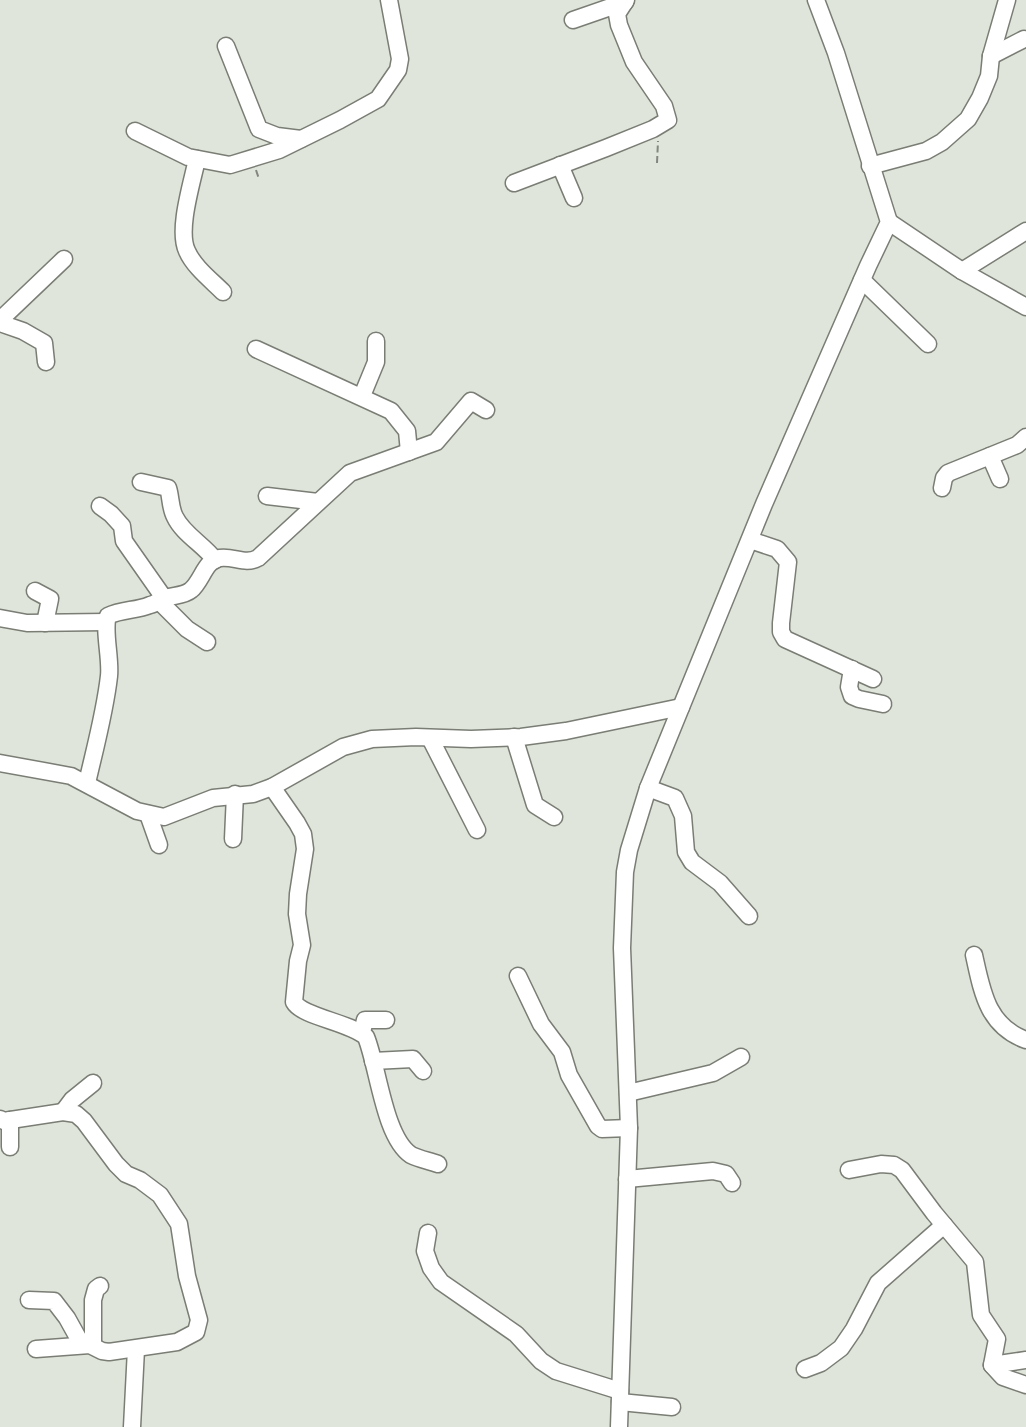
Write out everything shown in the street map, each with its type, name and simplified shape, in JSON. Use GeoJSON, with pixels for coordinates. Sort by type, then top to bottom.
{"type":"FeatureCollection","features":[{"type":"Feature","properties":{"kind":"street"},"geometry":{"type":"LineString","coordinates":[[135,131],[197,159],[230,165],[279,150],[372,103],[390,84],[398,70],[400,59],[389,0]]}},
{"type":"Feature","properties":{"kind":"street"},"geometry":{"type":"LineString","coordinates":[[816,0],[836,53],[889,222],[961,271],[1026,307]]}},
{"type":"Feature","properties":{"kind":"street"},"geometry":{"type":"LineString","coordinates":[[870,166],[926,151],[942,142],[968,119],[989,76],[991,56],[1007,0]]}},
{"type":"Feature","properties":{"kind":"street"},"geometry":{"type":"LineString","coordinates":[[573,20],[625,1]]}},
{"type":"Feature","properties":{"kind":"street"},"geometry":{"type":"LineString","coordinates":[[514,183],[664,124],[668,120],[664,106],[634,62],[619,25],[617,14],[625,1]]}},
{"type":"Feature","properties":{"kind":"street"},"geometry":{"type":"LineString","coordinates":[[991,56],[1024,39]]}},
{"type":"Feature","properties":{"kind":"street"},"geometry":{"type":"LineString","coordinates":[[226,46],[259,129],[276,136],[301,139]]}},
{"type":"Feature","properties":{"kind":"street"},"geometry":{"type":"LineString","coordinates":[[197,159],[184,221],[186,249],[193,261],[223,292]]}},
{"type":"Feature","properties":{"kind":"street"},"geometry":{"type":"LineString","coordinates":[[560,165],[574,198]]}},
{"type":"Feature","properties":{"kind":"street"},"geometry":{"type":"LineString","coordinates":[[619,1427],[629,1128],[622,947],[629,850],[648,788],[750,540],[889,222]]}},
{"type":"Feature","properties":{"kind":"street"},"geometry":{"type":"LineString","coordinates":[[961,271],[1026,231]]}},
{"type":"Feature","properties":{"kind":"street"},"geometry":{"type":"LineString","coordinates":[[46,362],[44,343],[0,321],[64,259]]}},
{"type":"Feature","properties":{"kind":"street"},"geometry":{"type":"LineString","coordinates":[[862,280],[928,344]]}},
{"type":"Feature","properties":{"kind":"street"},"geometry":{"type":"LineString","coordinates":[[362,397],[376,362],[376,341]]}},
{"type":"Feature","properties":{"kind":"street"},"geometry":{"type":"LineString","coordinates":[[256,349],[391,411],[407,431],[409,452]]}},
{"type":"Feature","properties":{"kind":"street"},"geometry":{"type":"LineString","coordinates":[[87,783],[109,676],[108,616],[185,594],[192,589],[209,564],[220,558],[251,562],[350,473],[436,442],[471,401],[486,410]]}},
{"type":"Feature","properties":{"kind":"street"},"geometry":{"type":"LineString","coordinates":[[942,488],[948,473],[1017,445],[1026,437]]}},
{"type":"Feature","properties":{"kind":"street"},"geometry":{"type":"LineString","coordinates":[[990,456],[1000,479]]}},
{"type":"Feature","properties":{"kind":"street"},"geometry":{"type":"LineString","coordinates":[[141,482],[168,488],[172,510],[178,522],[215,560]]}},
{"type":"Feature","properties":{"kind":"street"},"geometry":{"type":"LineString","coordinates":[[267,496],[317,502]]}},
{"type":"Feature","properties":{"kind":"street"},"geometry":{"type":"LineString","coordinates":[[100,506],[111,513],[122,526],[124,541],[161,600],[187,629],[207,642]]}},
{"type":"Feature","properties":{"kind":"street"},"geometry":{"type":"LineString","coordinates":[[750,540],[777,549],[788,562],[781,623],[781,632],[785,639],[873,679]]}},
{"type":"Feature","properties":{"kind":"street"},"geometry":{"type":"LineString","coordinates":[[35,591],[50,598],[45,623]]}},
{"type":"Feature","properties":{"kind":"street"},"geometry":{"type":"LineString","coordinates":[[0,618],[27,623],[106,622]]}},
{"type":"Feature","properties":{"kind":"street"},"geometry":{"type":"LineString","coordinates":[[852,669],[849,687],[852,695],[883,704]]}},
{"type":"Feature","properties":{"kind":"street"},"geometry":{"type":"LineString","coordinates":[[0,762],[71,776],[137,811],[164,817],[213,798],[253,794],[272,787],[343,747],[372,739],[514,737],[566,730],[681,707]]}},
{"type":"Feature","properties":{"kind":"street"},"geometry":{"type":"LineString","coordinates":[[514,737],[535,805],[554,817]]}},
{"type":"Feature","properties":{"kind":"street"},"geometry":{"type":"LineString","coordinates":[[430,738],[477,830]]}},
{"type":"Feature","properties":{"kind":"street"},"geometry":{"type":"LineString","coordinates":[[272,787],[303,834],[305,849],[297,914],[302,945],[294,1002],[301,1010],[362,1032],[369,1044],[382,1097],[400,1143],[412,1155],[438,1164]]}},
{"type":"Feature","properties":{"kind":"street"},"geometry":{"type":"LineString","coordinates":[[648,788],[675,798],[683,816],[686,852],[692,862],[719,883],[749,916]]}},
{"type":"Feature","properties":{"kind":"street"},"geometry":{"type":"LineString","coordinates":[[233,839],[235,794]]}},
{"type":"Feature","properties":{"kind":"street"},"geometry":{"type":"LineString","coordinates":[[148,814],[159,845]]}},
{"type":"Feature","properties":{"kind":"street"},"geometry":{"type":"LineString","coordinates":[[974,955],[986,1004],[1009,1033],[1026,1040]]}},
{"type":"Feature","properties":{"kind":"street"},"geometry":{"type":"LineString","coordinates":[[518,976],[541,1024],[562,1052],[569,1075],[598,1126],[602,1129],[629,1128]]}},
{"type":"Feature","properties":{"kind":"street"},"geometry":{"type":"LineString","coordinates":[[362,1032],[365,1020],[386,1020]]}},
{"type":"Feature","properties":{"kind":"street"},"geometry":{"type":"LineString","coordinates":[[628,1093],[713,1073],[741,1057]]}},
{"type":"Feature","properties":{"kind":"street"},"geometry":{"type":"LineString","coordinates":[[373,1061],[412,1059],[424,1071]]}},
{"type":"Feature","properties":{"kind":"street"},"geometry":{"type":"LineString","coordinates":[[64,1112],[72,1100],[93,1083]]}},
{"type":"Feature","properties":{"kind":"street"},"geometry":{"type":"LineString","coordinates":[[10,1147],[5,1119],[64,1112],[76,1114],[84,1121],[126,1174],[140,1180],[160,1195],[179,1224],[187,1276],[200,1320],[196,1332],[177,1342],[105,1352],[88,1345],[36,1349]]}},
{"type":"Feature","properties":{"kind":"street"},"geometry":{"type":"LineString","coordinates":[[849,1170],[881,1164],[894,1165],[902,1170],[975,1262],[981,1315],[996,1339],[992,1365]]}},
{"type":"Feature","properties":{"kind":"street"},"geometry":{"type":"LineString","coordinates":[[627,1179],[713,1171],[726,1174],[732,1183]]}},
{"type":"Feature","properties":{"kind":"street"},"geometry":{"type":"LineString","coordinates":[[804,1369],[821,1363],[841,1348],[878,1283],[944,1225]]}},
{"type":"Feature","properties":{"kind":"street"},"geometry":{"type":"LineString","coordinates":[[428,1233],[425,1251],[431,1268],[441,1282],[516,1334],[541,1361],[556,1371],[620,1396],[672,1407]]}},
{"type":"Feature","properties":{"kind":"street"},"geometry":{"type":"LineString","coordinates":[[88,1345],[93,1300],[96,1289],[100,1286]]}},
{"type":"Feature","properties":{"kind":"street"},"geometry":{"type":"LineString","coordinates":[[29,1300],[54,1301],[88,1345]]}},
{"type":"Feature","properties":{"kind":"street"},"geometry":{"type":"LineString","coordinates":[[132,1427],[136,1349]]}},
{"type":"Feature","properties":{"kind":"street"},"geometry":{"type":"LineString","coordinates":[[992,1365],[1026,1360]]}},
{"type":"Feature","properties":{"kind":"street"},"geometry":{"type":"LineString","coordinates":[[992,1365],[1003,1377],[1026,1384]]}},
{"type":"Feature","properties":{"kind":"path"},"geometry":{"type":"LineString","coordinates":[[657,163],[659,133],[664,124]]}}]}
